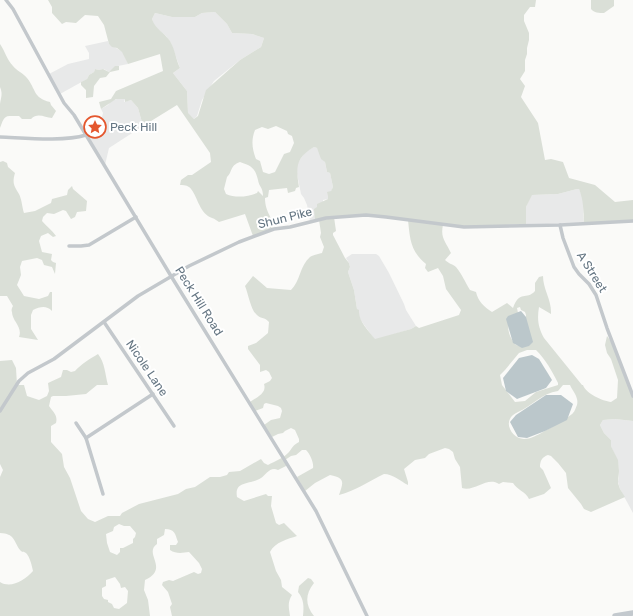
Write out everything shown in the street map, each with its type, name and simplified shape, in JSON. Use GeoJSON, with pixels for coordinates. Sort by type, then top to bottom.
{"type":"FeatureCollection","features":[{"type":"Feature","properties":{"kind":"main road"},"geometry":{"type":"LineString","coordinates":[[615,616],[633,613]]}},
{"type":"Feature","properties":{"kind":"street","name":"Peck Hill Road"},"geometry":{"type":"LineString","coordinates":[[6,0],[13,9],[64,103],[74,115],[171,276],[316,510],[367,616]]}},
{"type":"Feature","properties":{"kind":"street"},"geometry":{"type":"LineString","coordinates":[[0,137],[60,138],[86,135]]}},
{"type":"Feature","properties":{"kind":"street","name":"Shun Pike"},"geometry":{"type":"LineString","coordinates":[[0,411],[19,381],[28,373],[54,359],[138,296],[171,276],[239,242],[274,229],[290,227],[326,218],[358,216],[386,216],[464,227],[560,225],[633,221]]}},
{"type":"Feature","properties":{"kind":"street"},"geometry":{"type":"LineString","coordinates":[[69,246],[89,245],[136,217]]}},
{"type":"Feature","properties":{"kind":"street","name":"A Street"},"geometry":{"type":"LineString","coordinates":[[560,225],[563,238],[574,266],[596,295],[633,396]]}},
{"type":"Feature","properties":{"kind":"street","name":"Nicole Lane"},"geometry":{"type":"LineString","coordinates":[[104,322],[174,426]]}},
{"type":"Feature","properties":{"kind":"street"},"geometry":{"type":"LineString","coordinates":[[86,438],[153,394]]}},
{"type":"Feature","properties":{"kind":"street"},"geometry":{"type":"LineString","coordinates":[[76,423],[86,438],[103,494]]}},
{"type":"Feature","properties":{"kind":"shaded area"},"geometry":{"type":"Polygon","coordinates":[[[48,0],[536,0],[535,7],[530,7],[524,15],[524,21],[529,33],[529,40],[525,60],[525,71],[520,79],[525,86],[521,97],[538,123],[545,160],[551,159],[563,162],[569,178],[595,185],[615,202],[633,200],[633,220],[584,223],[583,202],[579,189],[558,194],[532,195],[526,207],[526,224],[464,227],[443,225],[443,237],[451,253],[445,260],[456,267],[470,290],[476,292],[482,304],[492,312],[507,303],[513,308],[518,299],[532,294],[535,291],[535,283],[539,277],[543,276],[551,312],[551,314],[539,307],[538,323],[544,338],[591,394],[599,399],[611,402],[617,398],[618,380],[605,345],[607,336],[613,344],[633,396],[633,421],[615,419],[603,420],[600,425],[604,433],[611,440],[611,446],[618,460],[618,483],[625,497],[591,512],[584,509],[568,488],[566,473],[551,456],[548,455],[543,458],[540,465],[551,488],[544,494],[529,499],[513,483],[503,482],[499,484],[490,482],[472,488],[462,488],[460,467],[453,452],[445,448],[429,454],[425,458],[415,460],[404,469],[408,485],[393,476],[384,474],[339,495],[342,487],[341,479],[330,475],[315,483],[305,491],[297,477],[313,468],[313,466],[306,450],[302,450],[296,455],[285,460],[288,465],[278,470],[270,470],[263,477],[241,485],[237,492],[237,497],[244,501],[266,494],[268,496],[272,496],[271,506],[276,523],[279,525],[284,523],[297,536],[278,543],[270,552],[276,571],[281,580],[282,587],[292,595],[289,603],[290,616],[172,616],[170,607],[172,604],[168,592],[162,585],[163,582],[169,580],[173,581],[194,572],[198,574],[201,573],[202,569],[199,563],[189,552],[177,553],[170,550],[170,545],[176,545],[178,542],[173,531],[165,529],[164,535],[157,539],[157,544],[153,548],[156,566],[155,571],[145,580],[144,590],[148,600],[150,616],[0,616],[0,582],[4,584],[13,584],[26,578],[33,571],[30,559],[26,553],[20,550],[15,540],[11,536],[0,533],[0,477],[3,470],[0,464],[0,361],[12,360],[16,368],[17,385],[24,385],[27,396],[39,400],[47,396],[49,391],[48,383],[61,377],[63,370],[71,372],[75,371],[98,354],[100,357],[108,385],[97,385],[86,394],[53,396],[51,397],[49,406],[56,418],[56,423],[51,426],[51,442],[62,454],[64,467],[70,478],[81,511],[88,519],[95,522],[108,516],[120,516],[122,513],[139,504],[178,494],[186,489],[195,487],[210,477],[220,477],[227,475],[229,472],[240,471],[261,459],[268,465],[287,454],[299,442],[299,439],[295,430],[291,428],[272,437],[264,425],[271,420],[280,418],[282,411],[281,408],[266,403],[264,404],[263,408],[255,411],[250,402],[263,392],[265,387],[264,384],[272,378],[266,370],[260,372],[260,365],[248,349],[248,346],[256,343],[268,333],[269,322],[266,319],[259,317],[254,312],[245,286],[253,276],[267,288],[291,290],[294,287],[307,260],[311,256],[322,253],[324,247],[320,237],[321,233],[319,220],[315,220],[314,209],[317,207],[317,204],[328,199],[327,192],[331,191],[333,187],[330,173],[327,172],[325,162],[321,159],[317,148],[314,147],[303,155],[298,164],[297,174],[299,187],[296,188],[295,191],[288,193],[287,188],[269,190],[268,197],[265,198],[266,207],[272,221],[273,229],[253,236],[245,214],[219,222],[208,216],[202,209],[191,189],[187,186],[180,185],[181,180],[188,175],[192,175],[211,162],[210,153],[177,105],[143,126],[138,108],[131,100],[125,102],[125,99],[116,99],[101,109],[99,102],[111,99],[116,91],[163,71],[160,54],[128,64],[122,52],[109,44],[104,25],[98,16],[85,15],[76,23],[66,22],[62,24],[52,13],[52,7],[48,0]],[[215,12],[202,13],[195,17],[172,17],[155,13],[152,19],[173,47],[180,68],[173,73],[187,91],[188,113],[194,119],[198,116],[206,90],[240,60],[261,47],[264,38],[252,34],[232,33],[227,24],[215,12]],[[276,126],[268,129],[262,127],[255,130],[253,137],[253,148],[256,159],[260,161],[263,172],[269,174],[275,172],[284,154],[290,152],[294,143],[292,136],[288,134],[287,131],[276,126]],[[240,162],[234,165],[227,177],[224,189],[226,194],[233,196],[246,196],[257,193],[258,191],[263,196],[254,170],[240,162]],[[385,216],[334,217],[336,231],[333,235],[349,263],[350,267],[348,272],[354,290],[360,318],[364,326],[375,339],[411,329],[416,326],[419,328],[459,315],[461,310],[446,289],[443,276],[438,268],[428,272],[425,268],[426,264],[414,249],[410,238],[408,220],[385,216]],[[520,307],[517,308],[518,313],[511,316],[508,327],[511,338],[516,345],[525,347],[526,315],[520,307]],[[527,350],[519,353],[500,375],[502,385],[515,402],[525,401],[536,392],[558,385],[543,358],[536,350],[527,350]],[[563,385],[558,391],[552,392],[513,415],[509,424],[512,433],[515,436],[528,439],[561,422],[574,412],[577,405],[577,399],[570,385],[563,385]],[[119,524],[114,527],[113,531],[106,534],[110,552],[117,555],[120,552],[120,548],[133,543],[136,533],[130,526],[119,524]],[[115,577],[106,580],[106,586],[102,588],[102,596],[112,604],[114,608],[119,609],[127,603],[128,591],[125,587],[121,588],[115,577]]]}},
{"type":"Feature","properties":{"kind":"shaded area"},"geometry":{"type":"Polygon","coordinates":[[[591,0],[614,0],[614,6],[604,13],[597,12],[591,9],[591,0]]]}},
{"type":"Feature","properties":{"kind":"shaded area"},"geometry":{"type":"Polygon","coordinates":[[[215,12],[227,24],[232,33],[252,34],[264,38],[261,47],[240,60],[214,81],[202,100],[197,116],[194,119],[188,114],[187,91],[173,73],[180,68],[171,43],[166,36],[154,26],[152,19],[155,13],[172,17],[195,17],[202,13],[215,12]]]}},
{"type":"Feature","properties":{"kind":"shaded area"},"geometry":{"type":"Polygon","coordinates":[[[108,41],[109,44],[123,52],[128,64],[118,66],[109,72],[104,69],[95,69],[87,79],[60,94],[49,74],[68,64],[89,59],[89,53],[85,46],[108,41]]]}},
{"type":"Feature","properties":{"kind":"shaded area"},"geometry":{"type":"Polygon","coordinates":[[[0,44],[11,64],[27,78],[38,96],[50,102],[56,111],[52,118],[36,116],[31,119],[22,119],[19,116],[8,116],[3,120],[0,128],[0,104],[2,94],[0,87],[0,44]]]}},
{"type":"Feature","properties":{"kind":"shaded area"},"geometry":{"type":"Polygon","coordinates":[[[115,66],[119,66],[119,70],[110,72],[106,77],[100,78],[94,86],[93,97],[86,98],[86,90],[81,85],[81,82],[87,79],[95,69],[103,69],[109,72],[115,66]]]}},
{"type":"Feature","properties":{"kind":"shaded area"},"geometry":{"type":"Polygon","coordinates":[[[120,98],[125,99],[124,102],[131,100],[138,108],[143,126],[109,148],[105,165],[85,132],[92,126],[95,120],[102,117],[103,113],[101,109],[108,105],[111,101],[120,98]]]}},
{"type":"Feature","properties":{"kind":"shaded area"},"geometry":{"type":"Polygon","coordinates":[[[314,147],[317,148],[325,162],[327,172],[330,173],[333,187],[328,199],[323,200],[323,202],[317,207],[315,220],[310,221],[307,205],[301,194],[297,174],[297,164],[306,151],[314,147]]]}},
{"type":"Feature","properties":{"kind":"shaded area"},"geometry":{"type":"Polygon","coordinates":[[[3,161],[7,163],[8,167],[15,173],[14,184],[20,196],[24,213],[35,211],[51,203],[52,199],[67,195],[68,190],[72,186],[73,189],[87,201],[86,211],[77,212],[75,217],[71,219],[66,211],[63,210],[54,214],[47,213],[43,217],[42,221],[56,236],[53,237],[48,233],[41,236],[39,241],[42,252],[52,254],[51,260],[56,263],[55,274],[52,267],[44,265],[42,260],[37,258],[22,261],[20,267],[21,275],[17,285],[24,296],[39,299],[48,296],[50,292],[52,292],[52,311],[45,307],[41,307],[33,310],[31,315],[31,329],[38,340],[19,337],[20,330],[12,315],[13,306],[7,296],[0,296],[0,162],[3,161]]]}},
{"type":"Feature","properties":{"kind":"shaded area"},"geometry":{"type":"Polygon","coordinates":[[[579,189],[583,198],[584,223],[526,224],[526,207],[531,195],[558,194],[579,189]]]}},
{"type":"Feature","properties":{"kind":"shaded area"},"geometry":{"type":"Polygon","coordinates":[[[352,254],[376,254],[379,256],[389,273],[406,310],[416,326],[411,329],[375,340],[360,319],[357,309],[354,290],[348,272],[350,267],[346,258],[352,254]]]}},
{"type":"Feature","properties":{"kind":"shaded area"},"geometry":{"type":"Polygon","coordinates":[[[521,311],[526,317],[533,342],[529,346],[522,348],[513,343],[506,319],[508,316],[521,311]]]}},
{"type":"Feature","properties":{"kind":"shaded area"},"geometry":{"type":"Polygon","coordinates":[[[532,355],[539,359],[552,380],[546,388],[517,399],[506,391],[503,378],[519,358],[532,355]]]}},
{"type":"Feature","properties":{"kind":"shaded area"},"geometry":{"type":"Polygon","coordinates":[[[546,395],[561,395],[573,404],[567,420],[527,438],[518,437],[510,422],[516,415],[546,395]]]}},
{"type":"Feature","properties":{"kind":"shaded area"},"geometry":{"type":"Polygon","coordinates":[[[615,419],[633,421],[633,513],[620,489],[618,482],[618,462],[611,446],[611,440],[604,433],[600,425],[603,420],[615,419]]]}},
{"type":"Feature","properties":{"kind":"shaded area"},"geometry":{"type":"Polygon","coordinates":[[[308,578],[314,583],[309,591],[307,600],[309,608],[314,616],[303,616],[303,603],[298,592],[299,586],[308,578]]]}},
{"type":"Feature","properties":{"kind":"place","name":"Peck Hill"},"geometry":{"type":"Point","coordinates":[95,127]}}]}
